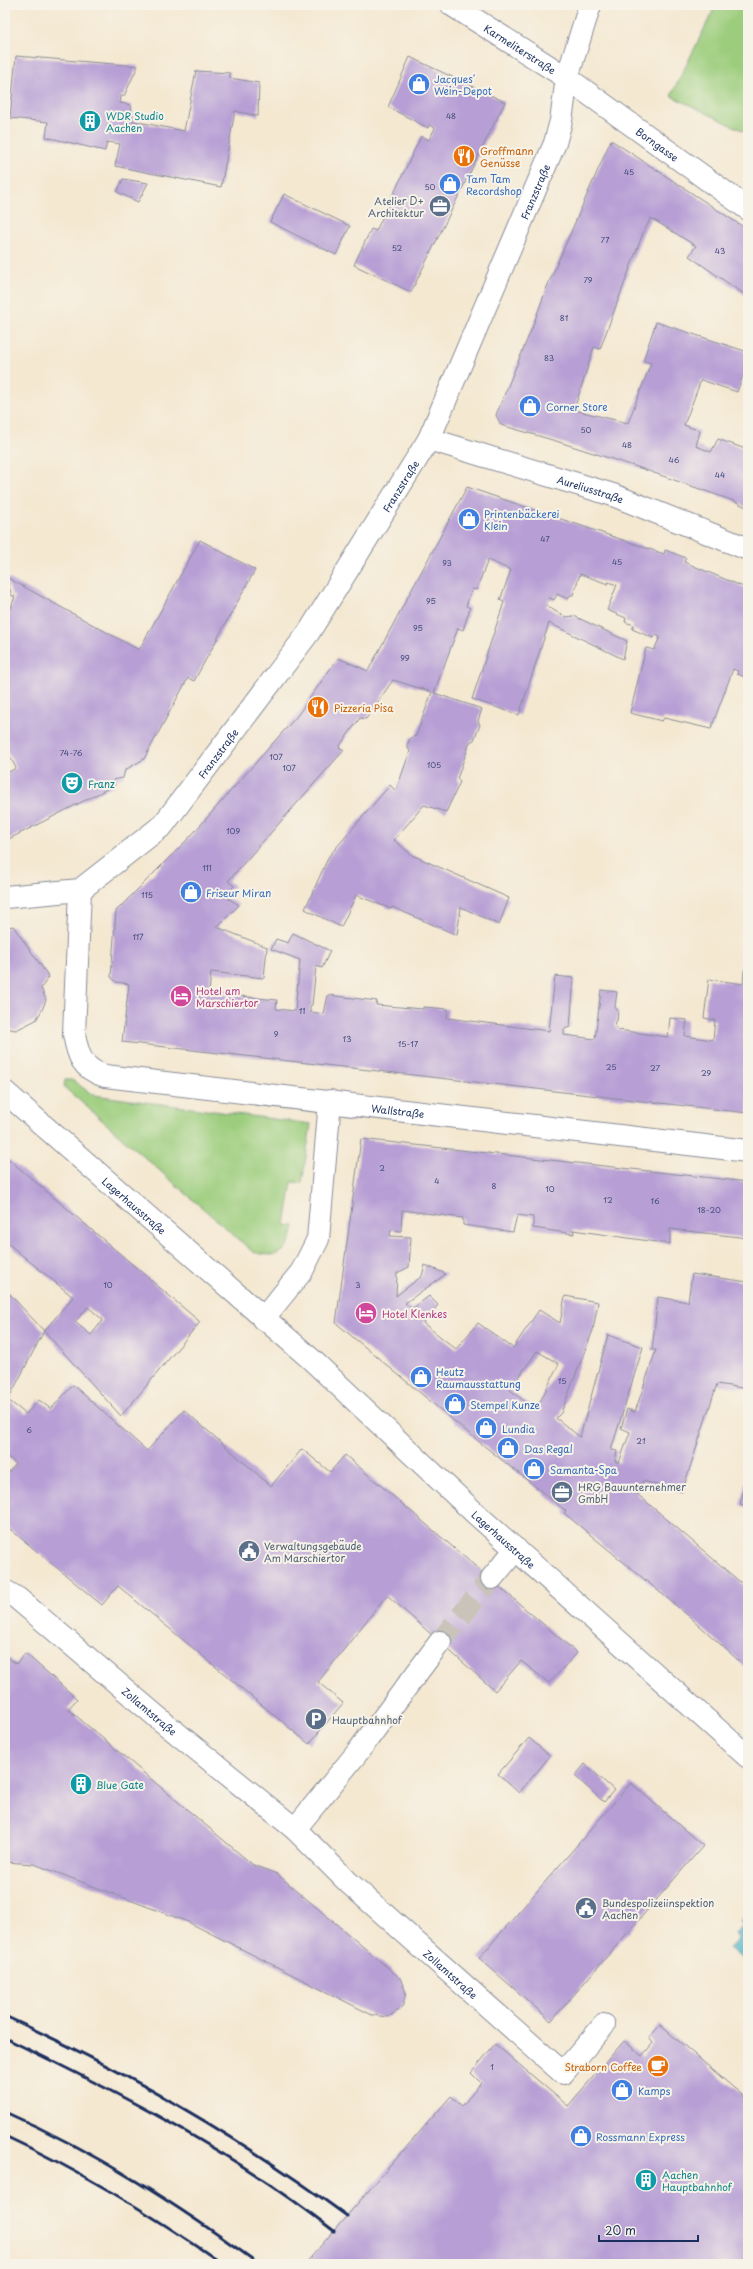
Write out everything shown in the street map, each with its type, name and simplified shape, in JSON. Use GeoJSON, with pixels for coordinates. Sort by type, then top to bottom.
{"type":"FeatureCollection","features":[{"type":"Feature","properties":{"kind":"street","name":"Karmeliterstraße"},"geometry":{"type":"LineString","coordinates":[[452,5],[567,78]]}},
{"type":"Feature","properties":{"kind":"street","name":"Franzstraße"},"geometry":{"type":"LineString","coordinates":[[80,890],[163,825],[309,632],[429,439],[555,143],[561,122],[567,78],[590,5]]}},
{"type":"Feature","properties":{"kind":"street","name":"Borngasse"},"geometry":{"type":"LineString","coordinates":[[567,78],[748,208]]}},
{"type":"Feature","properties":{"kind":"street","name":"Aureliusstraße"},"geometry":{"type":"LineString","coordinates":[[429,439],[613,495],[748,549]]}},
{"type":"Feature","properties":{"kind":"street"},"geometry":{"type":"LineString","coordinates":[[5,898],[80,890]]}},
{"type":"Feature","properties":{"kind":"street","name":"Wallstraße"},"geometry":{"type":"LineString","coordinates":[[80,890],[74,1034],[79,1055],[86,1066],[93,1072],[105,1076],[330,1101],[748,1151]]}},
{"type":"Feature","properties":{"kind":"street","name":"Lagerhausstraße"},"geometry":{"type":"LineString","coordinates":[[5,1092],[263,1319],[312,1360],[516,1549],[748,1757]]}},
{"type":"Feature","properties":{"kind":"street"},"geometry":{"type":"LineString","coordinates":[[263,1319],[302,1271],[318,1239],[330,1101]]}},
{"type":"Feature","properties":{"kind":"street"},"geometry":{"type":"LineString","coordinates":[[492,1578],[516,1549]]}},
{"type":"Feature","properties":{"kind":"street","name":"Zollamtstraße"},"geometry":{"type":"LineString","coordinates":[[5,1591],[17,1598],[163,1722],[295,1829],[364,1897],[563,2073],[604,2025]]}},
{"type":"Feature","properties":{"kind":"street"},"geometry":{"type":"LineString","coordinates":[[295,1829],[357,1753],[440,1642]]}},
{"type":"Feature","properties":{"kind":"green space"},"geometry":{"type":"Polygon","coordinates":[[[716,5],[748,5],[748,133],[671,96],[716,5]]]}},
{"type":"Feature","properties":{"kind":"green space"},"geometry":{"type":"Polygon","coordinates":[[[65,1080],[72,1080],[93,1095],[311,1124],[302,1183],[292,1182],[285,1225],[295,1226],[286,1248],[282,1252],[271,1255],[253,1252],[64,1087],[65,1080]]]}},
{"type":"Feature","properties":{"kind":"water"},"geometry":{"type":"Polygon","coordinates":[[[748,1913],[748,1966],[730,1947],[739,1939],[735,1934],[744,1925],[740,1922],[748,1913]]]}},
{"type":"Feature","properties":{"kind":"building","name":"WDR Studio Aachen"},"geometry":{"type":"Polygon","coordinates":[[[16,56],[138,66],[124,96],[121,96],[120,103],[131,105],[133,121],[184,131],[196,71],[230,73],[230,78],[259,83],[258,116],[235,111],[221,187],[115,166],[120,144],[107,142],[105,151],[46,137],[48,122],[10,118],[16,56]]]}},
{"type":"Feature","properties":{"kind":"building"},"geometry":{"type":"Polygon","coordinates":[[[410,57],[505,102],[411,292],[354,265],[371,229],[376,231],[421,136],[429,140],[435,128],[429,125],[428,128],[388,107],[410,57]]]}},
{"type":"Feature","properties":{"kind":"building"},"geometry":{"type":"Polygon","coordinates":[[[611,140],[748,230],[748,297],[689,256],[696,246],[651,218],[643,233],[600,349],[594,347],[574,410],[628,423],[651,363],[643,361],[656,322],[748,352],[748,361],[737,392],[701,380],[684,425],[700,431],[696,446],[711,452],[718,439],[748,450],[748,508],[734,501],[640,468],[501,425],[496,415],[532,328],[547,287],[611,140]]]}},
{"type":"Feature","properties":{"kind":"building"},"geometry":{"type":"Polygon","coordinates":[[[123,179],[148,183],[138,202],[117,192],[123,179]]]}},
{"type":"Feature","properties":{"kind":"building"},"geometry":{"type":"Polygon","coordinates":[[[284,194],[350,226],[336,255],[270,222],[284,194]]]}},
{"type":"Feature","properties":{"kind":"building"},"geometry":{"type":"Polygon","coordinates":[[[467,487],[664,554],[665,550],[686,558],[684,562],[746,588],[748,583],[748,678],[737,674],[738,671],[733,669],[711,729],[664,718],[662,721],[630,713],[646,648],[654,650],[660,637],[654,634],[653,638],[632,629],[634,625],[625,622],[626,618],[607,610],[617,585],[608,582],[608,584],[580,574],[573,595],[570,595],[568,599],[557,594],[554,600],[549,598],[546,606],[566,617],[574,616],[627,641],[623,659],[549,623],[519,715],[472,699],[504,602],[500,600],[511,570],[488,560],[476,590],[472,589],[466,606],[470,608],[463,630],[458,628],[434,693],[482,709],[478,721],[480,725],[474,740],[470,742],[457,779],[460,782],[446,812],[424,805],[394,840],[412,855],[509,898],[499,925],[461,907],[457,935],[392,907],[391,909],[356,895],[341,927],[305,909],[329,856],[390,785],[396,791],[410,751],[407,746],[410,738],[416,736],[432,692],[393,680],[366,719],[360,718],[339,747],[344,750],[228,881],[234,886],[224,896],[239,905],[217,927],[267,947],[264,978],[211,972],[209,993],[277,1000],[276,1009],[295,1011],[300,960],[271,949],[276,939],[288,943],[293,933],[330,951],[322,968],[316,966],[310,1012],[324,1014],[328,995],[377,1001],[376,1005],[423,1009],[423,1007],[448,1009],[447,1018],[549,1031],[555,976],[574,978],[570,1027],[564,1029],[564,1035],[595,1039],[601,990],[617,992],[615,1007],[618,1011],[617,1021],[614,1024],[618,1030],[668,1037],[670,1018],[687,1020],[685,1036],[713,1040],[715,1020],[704,1018],[709,979],[743,984],[744,970],[748,971],[748,1113],[122,1042],[129,984],[116,982],[111,977],[116,911],[189,838],[297,716],[338,658],[368,671],[467,487]]]}},
{"type":"Feature","properties":{"kind":"building"},"geometry":{"type":"Polygon","coordinates":[[[200,540],[255,570],[194,681],[188,678],[144,759],[125,770],[123,778],[113,780],[115,785],[5,841],[5,774],[16,768],[5,747],[5,610],[11,608],[15,596],[12,596],[6,577],[139,650],[200,540]]]}},
{"type":"Feature","properties":{"kind":"building"},"geometry":{"type":"Polygon","coordinates":[[[13,926],[49,977],[41,988],[46,1000],[36,1020],[16,1030],[5,1028],[5,928],[13,926]]]}},
{"type":"Feature","properties":{"kind":"building"},"geometry":{"type":"Polygon","coordinates":[[[361,1139],[748,1182],[748,1238],[670,1229],[670,1244],[573,1230],[574,1234],[533,1228],[533,1217],[517,1215],[513,1232],[463,1225],[463,1218],[402,1210],[401,1231],[391,1230],[390,1236],[411,1237],[409,1267],[397,1273],[396,1296],[422,1276],[425,1265],[446,1274],[405,1303],[412,1309],[429,1296],[438,1305],[423,1323],[456,1349],[478,1323],[513,1348],[539,1310],[560,1323],[565,1296],[598,1302],[593,1330],[561,1413],[556,1418],[580,1437],[608,1335],[643,1347],[611,1450],[617,1451],[615,1461],[619,1463],[630,1432],[621,1428],[627,1409],[635,1412],[656,1350],[652,1350],[658,1297],[688,1302],[692,1274],[748,1282],[748,1389],[717,1384],[682,1492],[643,1481],[636,1493],[746,1587],[748,1585],[748,1669],[690,1617],[564,1513],[566,1511],[483,1445],[336,1323],[361,1139]],[[537,1351],[510,1390],[536,1410],[559,1364],[537,1351]]]}},
{"type":"Feature","properties":{"kind":"building"},"geometry":{"type":"Polygon","coordinates":[[[5,1156],[200,1322],[121,1416],[44,1331],[73,1297],[5,1241],[5,1156]],[[88,1307],[75,1322],[91,1335],[103,1320],[88,1307]]]}},
{"type":"Feature","properties":{"kind":"building","name":"Verwaltungsgebäude Am Marschiertor"},"geometry":{"type":"Polygon","coordinates":[[[5,1289],[44,1331],[8,1400],[26,1414],[39,1400],[51,1409],[73,1385],[147,1451],[184,1410],[271,1486],[302,1449],[330,1472],[345,1455],[577,1653],[549,1683],[521,1661],[495,1691],[387,1595],[318,1682],[343,1703],[309,1744],[118,1586],[102,1605],[5,1525],[5,1476],[16,1464],[5,1455],[5,1289]]]}},
{"type":"Feature","properties":{"kind":"building"},"geometry":{"type":"Polygon","coordinates":[[[748,1475],[748,1508],[740,1505],[748,1475]]]}},
{"type":"Feature","properties":{"kind":"building","name":"Blue Gate"},"geometry":{"type":"Polygon","coordinates":[[[25,1653],[77,1699],[68,1709],[253,1865],[277,1874],[400,1978],[406,1993],[403,2005],[399,2010],[388,2017],[372,2015],[188,1922],[34,1864],[5,1862],[5,1655],[16,1664],[25,1653]]]}},
{"type":"Feature","properties":{"kind":"building"},"geometry":{"type":"Polygon","coordinates":[[[529,1738],[550,1756],[519,1793],[498,1774],[529,1738]]]}},
{"type":"Feature","properties":{"kind":"building"},"geometry":{"type":"Polygon","coordinates":[[[585,1764],[614,1790],[604,1802],[575,1776],[585,1764]]]}},
{"type":"Feature","properties":{"kind":"building","name":"Bundespolizeiinspektion Aachen"},"geometry":{"type":"Polygon","coordinates":[[[631,1783],[703,1846],[551,2021],[479,1958],[631,1783]]]}},
{"type":"Feature","properties":{"kind":"building","name":"Aachen Hauptbahnhof"},"geometry":{"type":"Polygon","coordinates":[[[660,2025],[748,2100],[748,2264],[305,2264],[451,2096],[462,2106],[481,2083],[471,2073],[495,2044],[568,2106],[624,2041],[642,2056],[653,2043],[649,2038],[660,2025]]]}},
{"type":"Feature","properties":{"kind":"tunnel"},"geometry":{"type":"LineString","coordinates":[[440,1642],[492,1578]]}},
{"type":"Feature","properties":{"kind":"railway"},"geometry":{"type":"LineString","coordinates":[[5,2016],[51,2037],[139,2083],[181,2107],[265,2159],[347,2216]]}},
{"type":"Feature","properties":{"kind":"railway"},"geometry":{"type":"LineString","coordinates":[[5,2038],[133,2102],[216,2150],[296,2202],[334,2231]]}},
{"type":"Feature","properties":{"kind":"railway"},"geometry":{"type":"LineString","coordinates":[[5,2112],[72,2144],[136,2181],[198,2221],[259,2264]]}},
{"type":"Feature","properties":{"kind":"railway"},"geometry":{"type":"LineString","coordinates":[[5,2136],[61,2164],[117,2195],[223,2264]]}},
{"type":"Feature","properties":{"kind":"place","name":"Jacques' Wein-Depot"},"geometry":{"type":"Point","coordinates":[419,84]}},
{"type":"Feature","properties":{"kind":"place","name":"WDR Studio Aachen"},"geometry":{"type":"Point","coordinates":[90,121]}},
{"type":"Feature","properties":{"kind":"place","name":"Groffmann Genüsse"},"geometry":{"type":"Point","coordinates":[464,156]}},
{"type":"Feature","properties":{"kind":"place","name":"Tam Tam Recordshop"},"geometry":{"type":"Point","coordinates":[450,184]}},
{"type":"Feature","properties":{"kind":"place","name":"Atelier D+ Architektur"},"geometry":{"type":"Point","coordinates":[440,206]}},
{"type":"Feature","properties":{"kind":"place","name":"Corner Store"},"geometry":{"type":"Point","coordinates":[530,406]}},
{"type":"Feature","properties":{"kind":"place","name":"Printenbäckerei Klein"},"geometry":{"type":"Point","coordinates":[469,519]}},
{"type":"Feature","properties":{"kind":"place","name":"Pizzeria Pisa"},"geometry":{"type":"Point","coordinates":[318,707]}},
{"type":"Feature","properties":{"kind":"place","name":"Franz"},"geometry":{"type":"Point","coordinates":[72,783]}},
{"type":"Feature","properties":{"kind":"place","name":"Friseur Miran"},"geometry":{"type":"Point","coordinates":[191,892]}},
{"type":"Feature","properties":{"kind":"place","name":"Hotel am Marschiertor"},"geometry":{"type":"Point","coordinates":[181,996]}},
{"type":"Feature","properties":{"kind":"place","name":"Hotel Klenkes"},"geometry":{"type":"Point","coordinates":[366,1313]}},
{"type":"Feature","properties":{"kind":"place","name":"Heutz Raumausstattung"},"geometry":{"type":"Point","coordinates":[421,1377]}},
{"type":"Feature","properties":{"kind":"place","name":"Stempel Kunze"},"geometry":{"type":"Point","coordinates":[455,1404]}},
{"type":"Feature","properties":{"kind":"place","name":"Lundia"},"geometry":{"type":"Point","coordinates":[486,1428]}},
{"type":"Feature","properties":{"kind":"place","name":"Das Regal"},"geometry":{"type":"Point","coordinates":[508,1448]}},
{"type":"Feature","properties":{"kind":"place","name":"Samanta-Spa"},"geometry":{"type":"Point","coordinates":[534,1469]}},
{"type":"Feature","properties":{"kind":"place","name":"HRG Bauunternehmer GmbH"},"geometry":{"type":"Point","coordinates":[562,1492]}},
{"type":"Feature","properties":{"kind":"place","name":"Verwaltungsgebäude Am Marschiertor"},"geometry":{"type":"Point","coordinates":[249,1551]}},
{"type":"Feature","properties":{"kind":"place","name":"Hauptbahnhof"},"geometry":{"type":"Point","coordinates":[316,1719]}},
{"type":"Feature","properties":{"kind":"place","name":"Blue Gate"},"geometry":{"type":"Point","coordinates":[81,1784]}},
{"type":"Feature","properties":{"kind":"place","name":"Bundespolizeiinspektion Aachen"},"geometry":{"type":"Point","coordinates":[586,1908]}},
{"type":"Feature","properties":{"kind":"place","name":"Straborn Coffee"},"geometry":{"type":"Point","coordinates":[658,2066]}},
{"type":"Feature","properties":{"kind":"place","name":"Kamps"},"geometry":{"type":"Point","coordinates":[622,2090]}},
{"type":"Feature","properties":{"kind":"place","name":"Rossmann Express"},"geometry":{"type":"Point","coordinates":[581,2136]}},
{"type":"Feature","properties":{"kind":"place","name":"Aachen Hauptbahnhof"},"geometry":{"type":"Point","coordinates":[646,2180]}}]}
